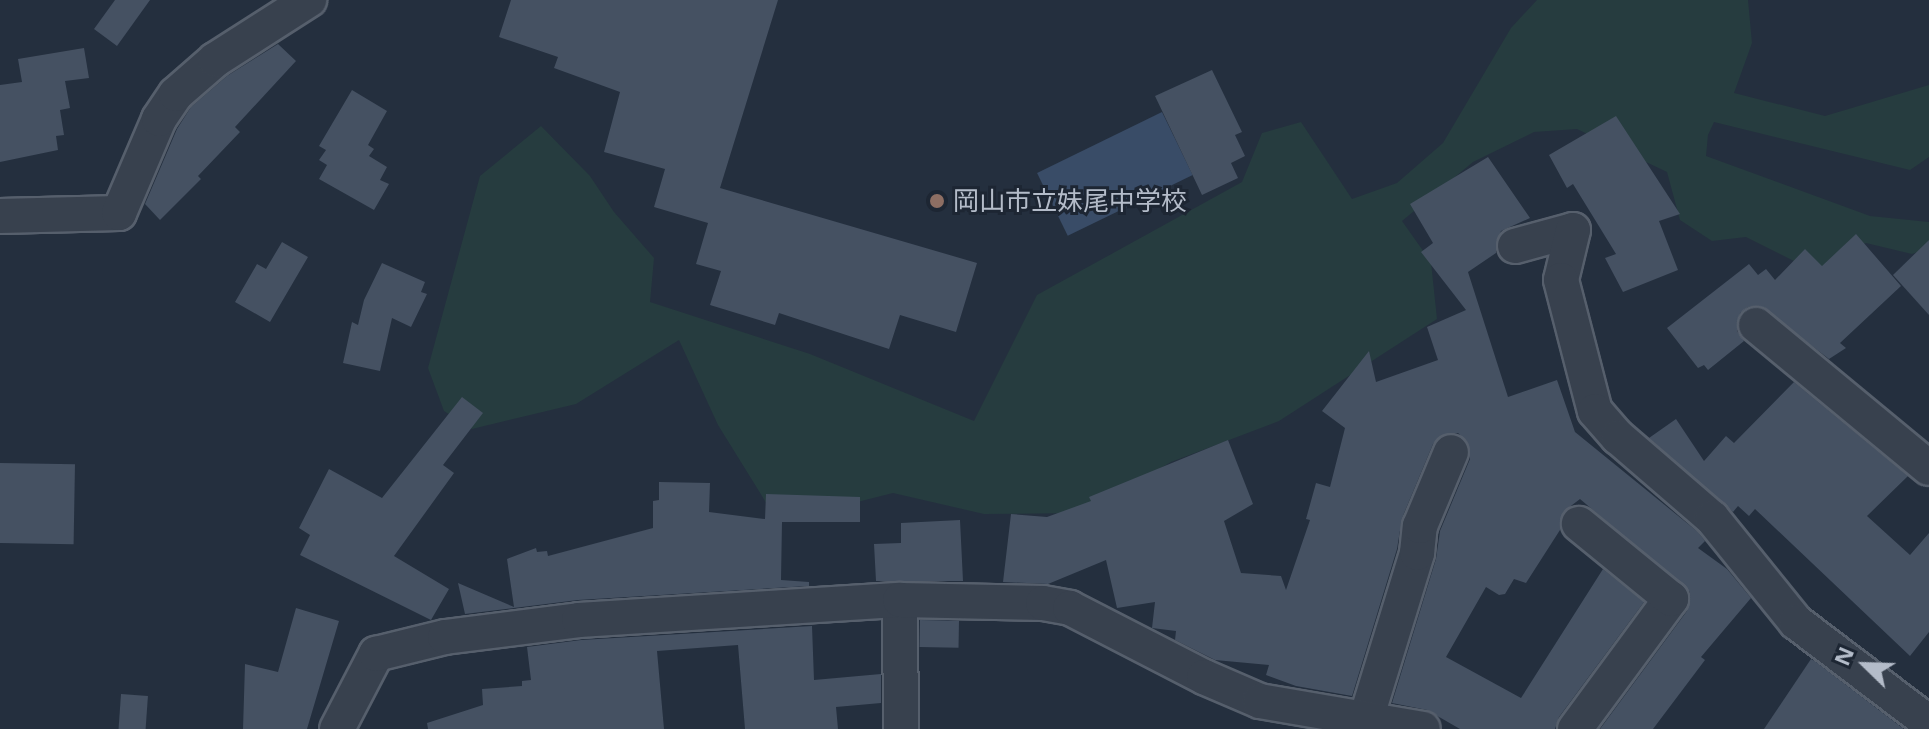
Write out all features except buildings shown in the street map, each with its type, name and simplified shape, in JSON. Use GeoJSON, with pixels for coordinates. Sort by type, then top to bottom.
{"type":"FeatureCollection","features":[{"type":"Feature","properties":{"kind":"street"},"geometry":{"type":"LineString","coordinates":[[0,216],[119,213],[159,119],[176,94],[215,60],[309,0]]}},
{"type":"Feature","properties":{"kind":"street"},"geometry":{"type":"LineString","coordinates":[[1515,246],[1573,230],[1561,280],[1595,411],[1618,437],[1712,518],[1796,622],[1929,723]]}},
{"type":"Feature","properties":{"kind":"street"},"geometry":{"type":"LineString","coordinates":[[1756,325],[1929,468]]}},
{"type":"Feature","properties":{"kind":"street"},"geometry":{"type":"LineString","coordinates":[[1366,719],[1417,553],[1420,526],[1451,452]]}},
{"type":"Feature","properties":{"kind":"street"},"geometry":{"type":"LineString","coordinates":[[1575,729],[1671,599],[1579,524]]}},
{"type":"Feature","properties":{"kind":"street"},"geometry":{"type":"LineString","coordinates":[[900,600],[901,729]]}},
{"type":"Feature","properties":{"kind":"street"},"geometry":{"type":"LineString","coordinates":[[337,729],[376,654],[445,637],[579,620],[900,600],[1043,603],[1070,608],[1204,677],[1260,701],[1423,729]]}},
{"type":"Feature","properties":{"kind":"green space"},"geometry":{"type":"Polygon","coordinates":[[[1537,0],[1748,0],[1752,43],[1734,93],[1825,116],[1929,85],[1929,157],[1910,170],[1714,122],[1708,135],[1706,156],[1870,216],[1929,222],[1929,248],[1912,254],[1866,243],[1857,247],[1834,281],[1746,237],[1712,241],[1680,220],[1667,172],[1577,129],[1534,132],[1473,162],[1402,221],[1431,262],[1437,319],[1279,421],[1171,462],[1083,513],[984,514],[893,493],[778,522],[718,425],[679,340],[576,404],[472,429],[444,411],[428,368],[480,176],[541,126],[590,176],[614,212],[654,258],[650,302],[810,354],[974,421],[1037,295],[1242,182],[1262,133],[1301,122],[1352,199],[1397,183],[1443,143],[1511,28],[1537,0]]]}},
{"type":"Feature","properties":{"kind":"water"},"geometry":{"type":"Polygon","coordinates":[[[1162,112],[1193,175],[1068,236],[1037,173],[1162,112]]]}},
{"type":"Feature","properties":{"kind":"place","name":"岡山市立妹尾中学校"},"geometry":{"type":"Point","coordinates":[937,201]}}]}
